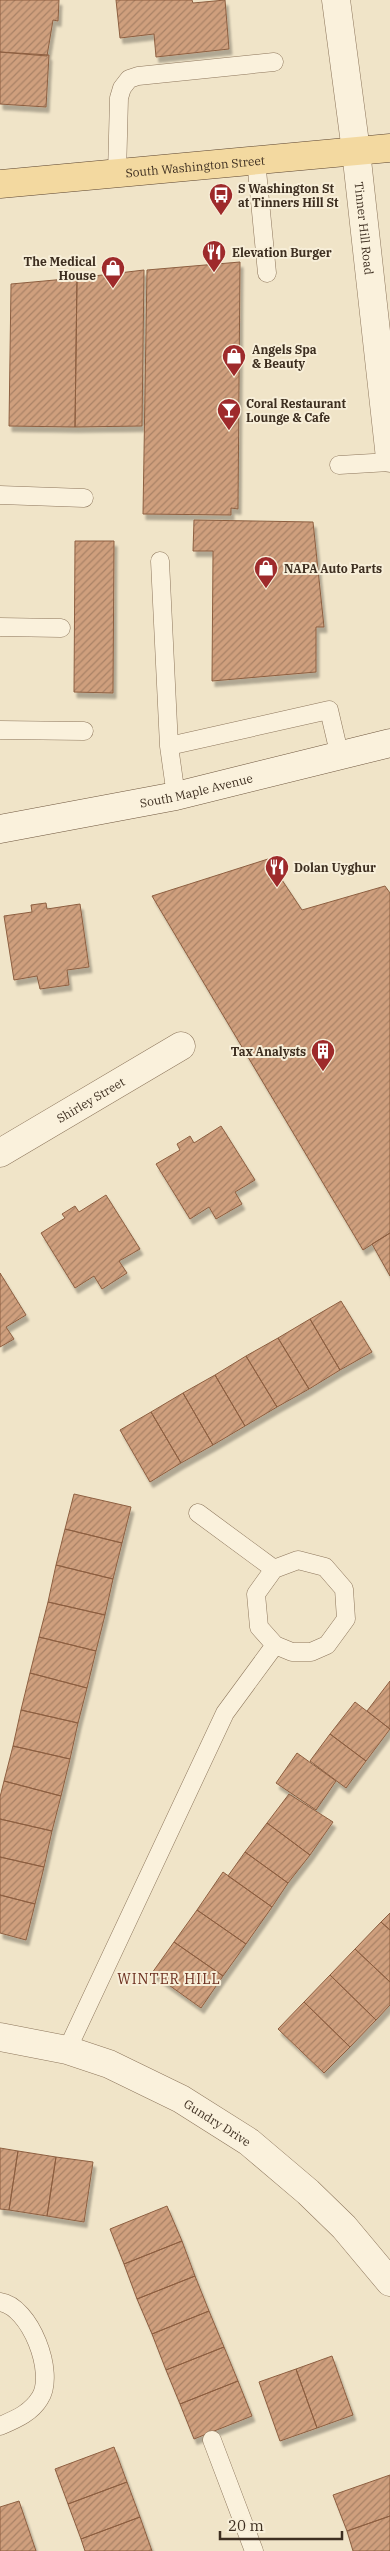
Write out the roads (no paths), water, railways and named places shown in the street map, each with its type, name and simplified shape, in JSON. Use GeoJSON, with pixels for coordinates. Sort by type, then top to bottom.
{"type":"FeatureCollection","features":[{"type":"Feature","properties":{"kind":"main road","name":"South Washington Street"},"geometry":{"type":"LineString","coordinates":[[0,184],[390,148]]}},
{"type":"Feature","properties":{"kind":"street","name":"Tinner Hill Road"},"geometry":{"type":"LineString","coordinates":[[336,0],[356,151],[390,458]]}},
{"type":"Feature","properties":{"kind":"street","name":"South Maple Avenue"},"geometry":{"type":"LineString","coordinates":[[0,829],[176,796],[340,757],[390,743]]}},
{"type":"Feature","properties":{"kind":"street","name":"Shirley Street"},"geometry":{"type":"LineString","coordinates":[[0,1153],[181,1046]]}},
{"type":"Feature","properties":{"kind":"street","name":"Gundry Drive"},"geometry":{"type":"LineString","coordinates":[[0,2037],[67,2050],[109,2064],[181,2099],[249,2142],[308,2192],[344,2227],[390,2282]]}},
{"type":"Feature","properties":{"kind":"lane"},"geometry":{"type":"LineString","coordinates":[[117,174],[119,98],[122,88],[129,79],[152,73],[274,62]]}},
{"type":"Feature","properties":{"kind":"lane"},"geometry":{"type":"LineString","coordinates":[[256,160],[267,273]]}},
{"type":"Feature","properties":{"kind":"lane"},"geometry":{"type":"LineString","coordinates":[[339,465],[390,462]]}},
{"type":"Feature","properties":{"kind":"lane"},"geometry":{"type":"LineString","coordinates":[[0,495],[84,498]]}},
{"type":"Feature","properties":{"kind":"lane"},"geometry":{"type":"LineString","coordinates":[[160,561],[169,746],[176,796]]}},
{"type":"Feature","properties":{"kind":"lane"},"geometry":{"type":"LineString","coordinates":[[0,627],[61,628]]}},
{"type":"Feature","properties":{"kind":"lane"},"geometry":{"type":"LineString","coordinates":[[169,746],[329,710],[340,757]]}},
{"type":"Feature","properties":{"kind":"lane"},"geometry":{"type":"LineString","coordinates":[[0,730],[84,731]]}},
{"type":"Feature","properties":{"kind":"lane"},"geometry":{"type":"LineString","coordinates":[[198,1513],[274,1569]]}},
{"type":"Feature","properties":{"kind":"lane"},"geometry":{"type":"LineString","coordinates":[[298,1560],[325,1567],[344,1589],[346,1619],[327,1645],[311,1652],[292,1652],[275,1645],[259,1627],[256,1594],[274,1569],[298,1560]]}},
{"type":"Feature","properties":{"kind":"lane"},"geometry":{"type":"LineString","coordinates":[[67,2050],[224,1713],[275,1645]]}},
{"type":"Feature","properties":{"kind":"lane"},"geometry":{"type":"LineString","coordinates":[[0,2302],[5,2303],[25,2317],[45,2363],[46,2376],[41,2397],[27,2414],[0,2426]]}},
{"type":"Feature","properties":{"kind":"lane"},"geometry":{"type":"LineString","coordinates":[[212,2440],[254,2551]]}},
{"type":"Feature","properties":{"kind":"place","name":"S Washington St at Tinners Hill St"},"geometry":{"type":"Point","coordinates":[221,216]}},
{"type":"Feature","properties":{"kind":"place","name":"Elevation Burger"},"geometry":{"type":"Point","coordinates":[214,273]}},
{"type":"Feature","properties":{"kind":"place","name":"The Medical House"},"geometry":{"type":"Point","coordinates":[113,289]}},
{"type":"Feature","properties":{"kind":"place","name":"Angels Spa & Beauty"},"geometry":{"type":"Point","coordinates":[234,377]}},
{"type":"Feature","properties":{"kind":"place","name":"Coral Restaurant Lounge & Cafe"},"geometry":{"type":"Point","coordinates":[229,431]}},
{"type":"Feature","properties":{"kind":"place","name":"NAPA Auto Parts"},"geometry":{"type":"Point","coordinates":[266,589]}},
{"type":"Feature","properties":{"kind":"place","name":"Dolan Uyghur"},"geometry":{"type":"Point","coordinates":[277,888]}},
{"type":"Feature","properties":{"kind":"place","name":"Tax Analysts"},"geometry":{"type":"Point","coordinates":[323,1072]}},
{"type":"Feature","properties":{"kind":"district","name":"WINTER HILL"},"geometry":{"type":"Point","coordinates":[169,1979]}}]}
